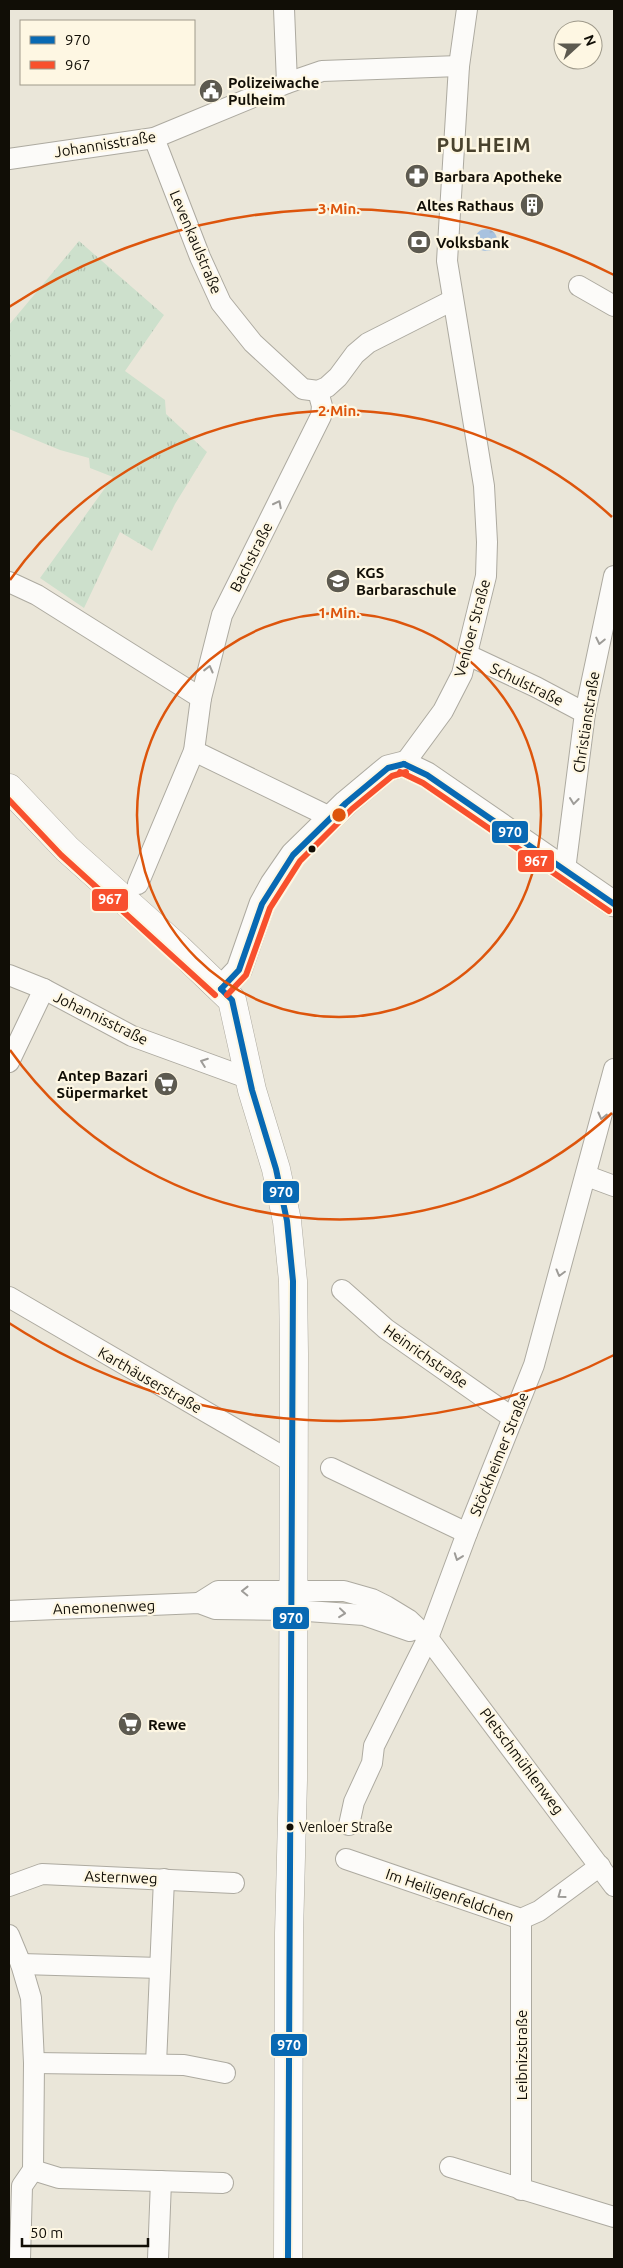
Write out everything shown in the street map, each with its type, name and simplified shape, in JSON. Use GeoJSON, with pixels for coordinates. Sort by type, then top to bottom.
{"type":"FeatureCollection","features":[{"type":"Feature","properties":{"kind":"main road"},"geometry":{"type":"LineString","coordinates":[[9,788],[67,849],[232,1000],[250,1079],[261,1123],[276,1169],[287,1220],[293,1281],[293,1601],[288,2259]]}},
{"type":"Feature","properties":{"kind":"street"},"geometry":{"type":"LineString","coordinates":[[284,9],[287,82]]}},
{"type":"Feature","properties":{"kind":"street","name":"Venloer Straße"},"geometry":{"type":"LineString","coordinates":[[404,764],[443,711],[462,674],[486,576],[487,542],[484,486],[447,261],[459,66],[467,9]]}},
{"type":"Feature","properties":{"kind":"street","name":"Johannisstraße"},"geometry":{"type":"LineString","coordinates":[[9,159],[154,138],[287,82],[322,71],[459,66]]}},
{"type":"Feature","properties":{"kind":"street","name":"Levenkaulstraße"},"geometry":{"type":"LineString","coordinates":[[154,138],[200,257],[221,303],[253,343],[304,389],[318,391]]}},
{"type":"Feature","properties":{"kind":"street"},"geometry":{"type":"LineString","coordinates":[[579,286],[614,306]]}},
{"type":"Feature","properties":{"kind":"street"},"geometry":{"type":"LineString","coordinates":[[318,391],[328,387],[355,354],[368,343],[453,300]]}},
{"type":"Feature","properties":{"kind":"street","name":"Bachstraße"},"geometry":{"type":"LineString","coordinates":[[138,884],[194,751],[201,698],[222,615],[321,416],[322,406],[318,391]]}},
{"type":"Feature","properties":{"kind":"street","name":"Christianstraße"},"geometry":{"type":"LineString","coordinates":[[565,870],[585,713],[614,576]]}},
{"type":"Feature","properties":{"kind":"street"},"geometry":{"type":"LineString","coordinates":[[9,582],[37,596],[201,698]]}},
{"type":"Feature","properties":{"kind":"street","name":"Schulstraße"},"geometry":{"type":"LineString","coordinates":[[468,655],[536,687],[585,713]]}},
{"type":"Feature","properties":{"kind":"street"},"geometry":{"type":"LineString","coordinates":[[194,751],[330,817]]}},
{"type":"Feature","properties":{"kind":"street"},"geometry":{"type":"LineString","coordinates":[[221,989],[240,970],[262,904],[272,884],[293,855],[330,817],[388,768],[404,764],[427,775],[614,904]]}},
{"type":"Feature","properties":{"kind":"street","name":"Johannisstraße"},"geometry":{"type":"LineString","coordinates":[[9,975],[44,989],[132,1036],[250,1079]]}},
{"type":"Feature","properties":{"kind":"street"},"geometry":{"type":"LineString","coordinates":[[9,1062],[44,989]]}},
{"type":"Feature","properties":{"kind":"street","name":"Stöckheimer Straße"},"geometry":{"type":"LineString","coordinates":[[349,1825],[354,1802],[372,1763],[374,1746],[428,1638],[467,1532],[534,1365],[587,1176],[614,1069]]}},
{"type":"Feature","properties":{"kind":"street"},"geometry":{"type":"LineString","coordinates":[[587,1176],[614,1186]]}},
{"type":"Feature","properties":{"kind":"street","name":"Heinrichstraße"},"geometry":{"type":"LineString","coordinates":[[342,1290],[386,1329],[513,1418]]}},
{"type":"Feature","properties":{"kind":"street","name":"Karthäuserstraße"},"geometry":{"type":"LineString","coordinates":[[9,1297],[292,1462]]}},
{"type":"Feature","properties":{"kind":"street"},"geometry":{"type":"LineString","coordinates":[[331,1468],[467,1532]]}},
{"type":"Feature","properties":{"kind":"street"},"geometry":{"type":"LineString","coordinates":[[293,1601],[364,1615],[428,1638]]}},
{"type":"Feature","properties":{"kind":"street","name":"Anemonenweg"},"geometry":{"type":"LineString","coordinates":[[9,1611],[199,1603],[215,1609],[293,1601]]}},
{"type":"Feature","properties":{"kind":"street","name":"Pletschmühlenweg"},"geometry":{"type":"LineString","coordinates":[[428,1638],[614,1886]]}},
{"type":"Feature","properties":{"kind":"street","name":"Im Heiligenfeldchen"},"geometry":{"type":"LineString","coordinates":[[346,1859],[521,1919],[539,1911],[600,1866]]}},
{"type":"Feature","properties":{"kind":"street","name":"Asternweg"},"geometry":{"type":"LineString","coordinates":[[9,1886],[42,1874],[234,1883]]}},
{"type":"Feature","properties":{"kind":"street"},"geometry":{"type":"LineString","coordinates":[[156,2064],[164,1879]]}},
{"type":"Feature","properties":{"kind":"street","name":"Leibnizstraße"},"geometry":{"type":"LineString","coordinates":[[520,2190],[521,1919]]}},
{"type":"Feature","properties":{"kind":"street"},"geometry":{"type":"LineString","coordinates":[[9,1935],[21,1964],[31,1998],[34,2063],[33,2170],[22,2186],[20,2259]]}},
{"type":"Feature","properties":{"kind":"street"},"geometry":{"type":"LineString","coordinates":[[21,1964],[160,1968]]}},
{"type":"Feature","properties":{"kind":"street"},"geometry":{"type":"LineString","coordinates":[[34,2063],[184,2065],[226,2073]]}},
{"type":"Feature","properties":{"kind":"street"},"geometry":{"type":"LineString","coordinates":[[450,2167],[520,2190],[614,2217]]}},
{"type":"Feature","properties":{"kind":"street"},"geometry":{"type":"LineString","coordinates":[[33,2170],[59,2178],[223,2182]]}},
{"type":"Feature","properties":{"kind":"street"},"geometry":{"type":"LineString","coordinates":[[158,2259],[161,2181]]}},
{"type":"Feature","properties":{"kind":"green space"},"geometry":{"type":"Polygon","coordinates":[[[79,241],[164,315],[125,371],[165,400],[166,414],[207,452],[175,504],[152,551],[120,532],[84,608],[40,578],[113,477],[90,468],[89,458],[60,450],[9,429],[9,325],[79,241]]]}},
{"type":"Feature","properties":{"kind":"water"},"geometry":{"type":"Polygon","coordinates":[[[486,229],[494,232],[497,240],[494,248],[486,251],[478,248],[475,240],[478,232],[486,229]]]}},
{"type":"Feature","properties":{"kind":"transit line","name":"970"},"geometry":{"type":"LineString","coordinates":[[404,764],[427,775],[614,904]]}},
{"type":"Feature","properties":{"kind":"transit line","name":"970"},"geometry":{"type":"LineString","coordinates":[[221,989],[239,970],[262,904],[293,855],[346,803],[388,768],[404,764]]}},
{"type":"Feature","properties":{"kind":"transit line","name":"967"},"geometry":{"type":"LineString","coordinates":[[400,772],[423,783],[609,911]]}},
{"type":"Feature","properties":{"kind":"transit line","name":"967"},"geometry":{"type":"LineString","coordinates":[[227,995],[246,975],[270,908],[300,861],[352,809],[392,776],[406,772]]}},
{"type":"Feature","properties":{"kind":"transit line","name":"967"},"geometry":{"type":"LineString","coordinates":[[9,800],[61,855],[215,995]]}},
{"type":"Feature","properties":{"kind":"transit line","name":"970"},"geometry":{"type":"LineString","coordinates":[[221,989],[232,1000],[252,1090],[276,1169],[287,1221],[293,1281],[288,2259]]}},
{"type":"Feature","properties":{"kind":"place","name":"Polizeiwache Pulheim"},"geometry":{"type":"Point","coordinates":[211,91]}},
{"type":"Feature","properties":{"kind":"place","name":"Barbara Apotheke"},"geometry":{"type":"Point","coordinates":[417,176]}},
{"type":"Feature","properties":{"kind":"place","name":"Altes Rathaus"},"geometry":{"type":"Point","coordinates":[532,205]}},
{"type":"Feature","properties":{"kind":"place","name":"Volksbank"},"geometry":{"type":"Point","coordinates":[419,242]}},
{"type":"Feature","properties":{"kind":"place","name":"KGS Barbaraschule"},"geometry":{"type":"Point","coordinates":[338,581]}},
{"type":"Feature","properties":{"kind":"place","name":"Antep Bazari Süpermarket"},"geometry":{"type":"Point","coordinates":[166,1084]}},
{"type":"Feature","properties":{"kind":"place","name":"Rewe"},"geometry":{"type":"Point","coordinates":[130,1724]}},
{"type":"Feature","properties":{"kind":"place","name":"Venloer Straße"},"geometry":{"type":"Point","coordinates":[290,1827]}},
{"type":"Feature","properties":{"kind":"district","name":"PULHEIM"},"geometry":{"type":"Point","coordinates":[484,144]}}]}
